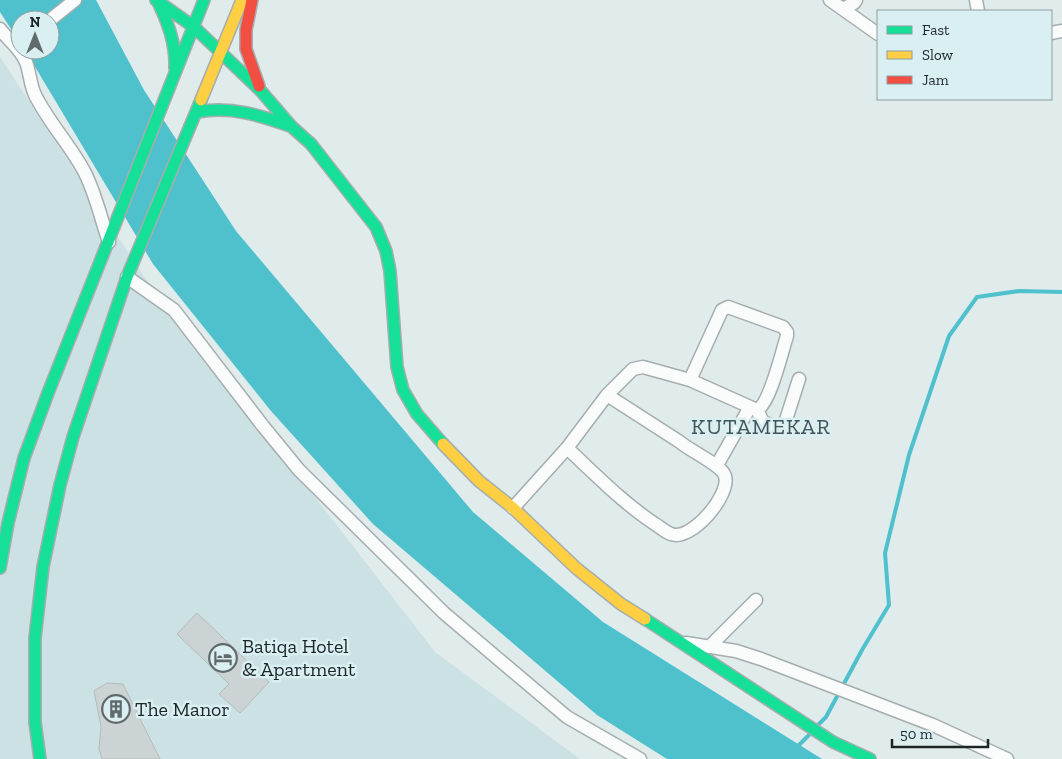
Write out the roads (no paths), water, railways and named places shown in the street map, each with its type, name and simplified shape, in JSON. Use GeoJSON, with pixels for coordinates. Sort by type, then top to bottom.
{"type":"FeatureCollection","features":[{"type":"Feature","properties":{"kind":"street"},"geometry":{"type":"LineString","coordinates":[[60,12],[75,0]]}},
{"type":"Feature","properties":{"kind":"street"},"geometry":{"type":"LineString","coordinates":[[0,568],[8,523],[24,458],[204,0]]}},
{"type":"Feature","properties":{"kind":"street"},"geometry":{"type":"LineString","coordinates":[[40,759],[35,722],[35,638],[49,530],[60,485],[73,437],[127,277],[242,0]]}},
{"type":"Feature","properties":{"kind":"street"},"geometry":{"type":"LineString","coordinates":[[252,0],[246,30],[246,49],[260,90]]}},
{"type":"Feature","properties":{"kind":"street"},"geometry":{"type":"LineString","coordinates":[[830,0],[877,33]]}},
{"type":"Feature","properties":{"kind":"street"},"geometry":{"type":"LineString","coordinates":[[843,9],[854,4],[856,0]]}},
{"type":"Feature","properties":{"kind":"street"},"geometry":{"type":"LineString","coordinates":[[157,1],[194,28],[221,51],[260,90],[311,144],[376,227],[386,251],[390,271],[397,367],[403,390],[417,414],[438,440],[576,568],[621,604],[833,742],[870,759]]}},
{"type":"Feature","properties":{"kind":"street"},"geometry":{"type":"LineString","coordinates":[[157,1],[174,45],[176,55],[175,74]]}},
{"type":"Feature","properties":{"kind":"street"},"geometry":{"type":"LineString","coordinates":[[0,29],[10,38]]}},
{"type":"Feature","properties":{"kind":"street"},"geometry":{"type":"LineString","coordinates":[[25,60],[28,68],[28,78],[35,95],[76,158],[95,194],[109,242]]}},
{"type":"Feature","properties":{"kind":"street"},"geometry":{"type":"LineString","coordinates":[[195,117],[214,108],[230,108],[257,114],[292,126]]}},
{"type":"Feature","properties":{"kind":"street"},"geometry":{"type":"LineString","coordinates":[[127,277],[174,310],[263,426],[300,470],[334,506],[444,613],[567,717],[640,759]]}},
{"type":"Feature","properties":{"kind":"street"},"geometry":{"type":"LineString","coordinates":[[690,380],[722,310],[725,308],[728,307],[783,327],[787,332],[776,372],[762,408],[754,409],[717,465]]}},
{"type":"Feature","properties":{"kind":"street"},"geometry":{"type":"LineString","coordinates":[[513,508],[567,448],[607,395],[633,369],[643,367],[690,380],[754,409],[763,422],[778,428],[782,427],[785,423],[798,379]]}},
{"type":"Feature","properties":{"kind":"street"},"geometry":{"type":"LineString","coordinates":[[567,448],[640,514],[670,534],[677,536],[684,534],[699,524],[711,510],[724,491],[725,474],[717,465],[690,450],[607,395]]}},
{"type":"Feature","properties":{"kind":"street"},"geometry":{"type":"LineString","coordinates":[[709,647],[756,600]]}},
{"type":"Feature","properties":{"kind":"street"},"geometry":{"type":"LineString","coordinates":[[681,642],[736,651],[933,725],[1007,759]]}},
{"type":"Feature","properties":{"kind":"water"},"geometry":{"type":"Polygon","coordinates":[[[0,0],[96,0],[144,90],[236,231],[473,512],[603,622],[822,759],[667,759],[597,715],[373,524],[271,411],[153,264],[31,60],[60,60],[60,10],[10,10],[10,28],[0,12],[0,0]]]}},
{"type":"Feature","properties":{"kind":"waterway"},"geometry":{"type":"LineString","coordinates":[[818,725],[826,717],[889,605],[885,553],[909,455],[949,336],[977,297],[1019,291],[1062,292]]}},
{"type":"Feature","properties":{"kind":"waterway"},"geometry":{"type":"LineString","coordinates":[[797,747],[810,734]]}},
{"type":"Feature","properties":{"kind":"place","name":"Batiqa Hotel & Apartment"},"geometry":{"type":"Point","coordinates":[223,658]}},
{"type":"Feature","properties":{"kind":"place","name":"The Manor"},"geometry":{"type":"Point","coordinates":[116,709]}},
{"type":"Feature","properties":{"kind":"district","name":"KUTAMEKAR"},"geometry":{"type":"Point","coordinates":[761,426]}}]}
